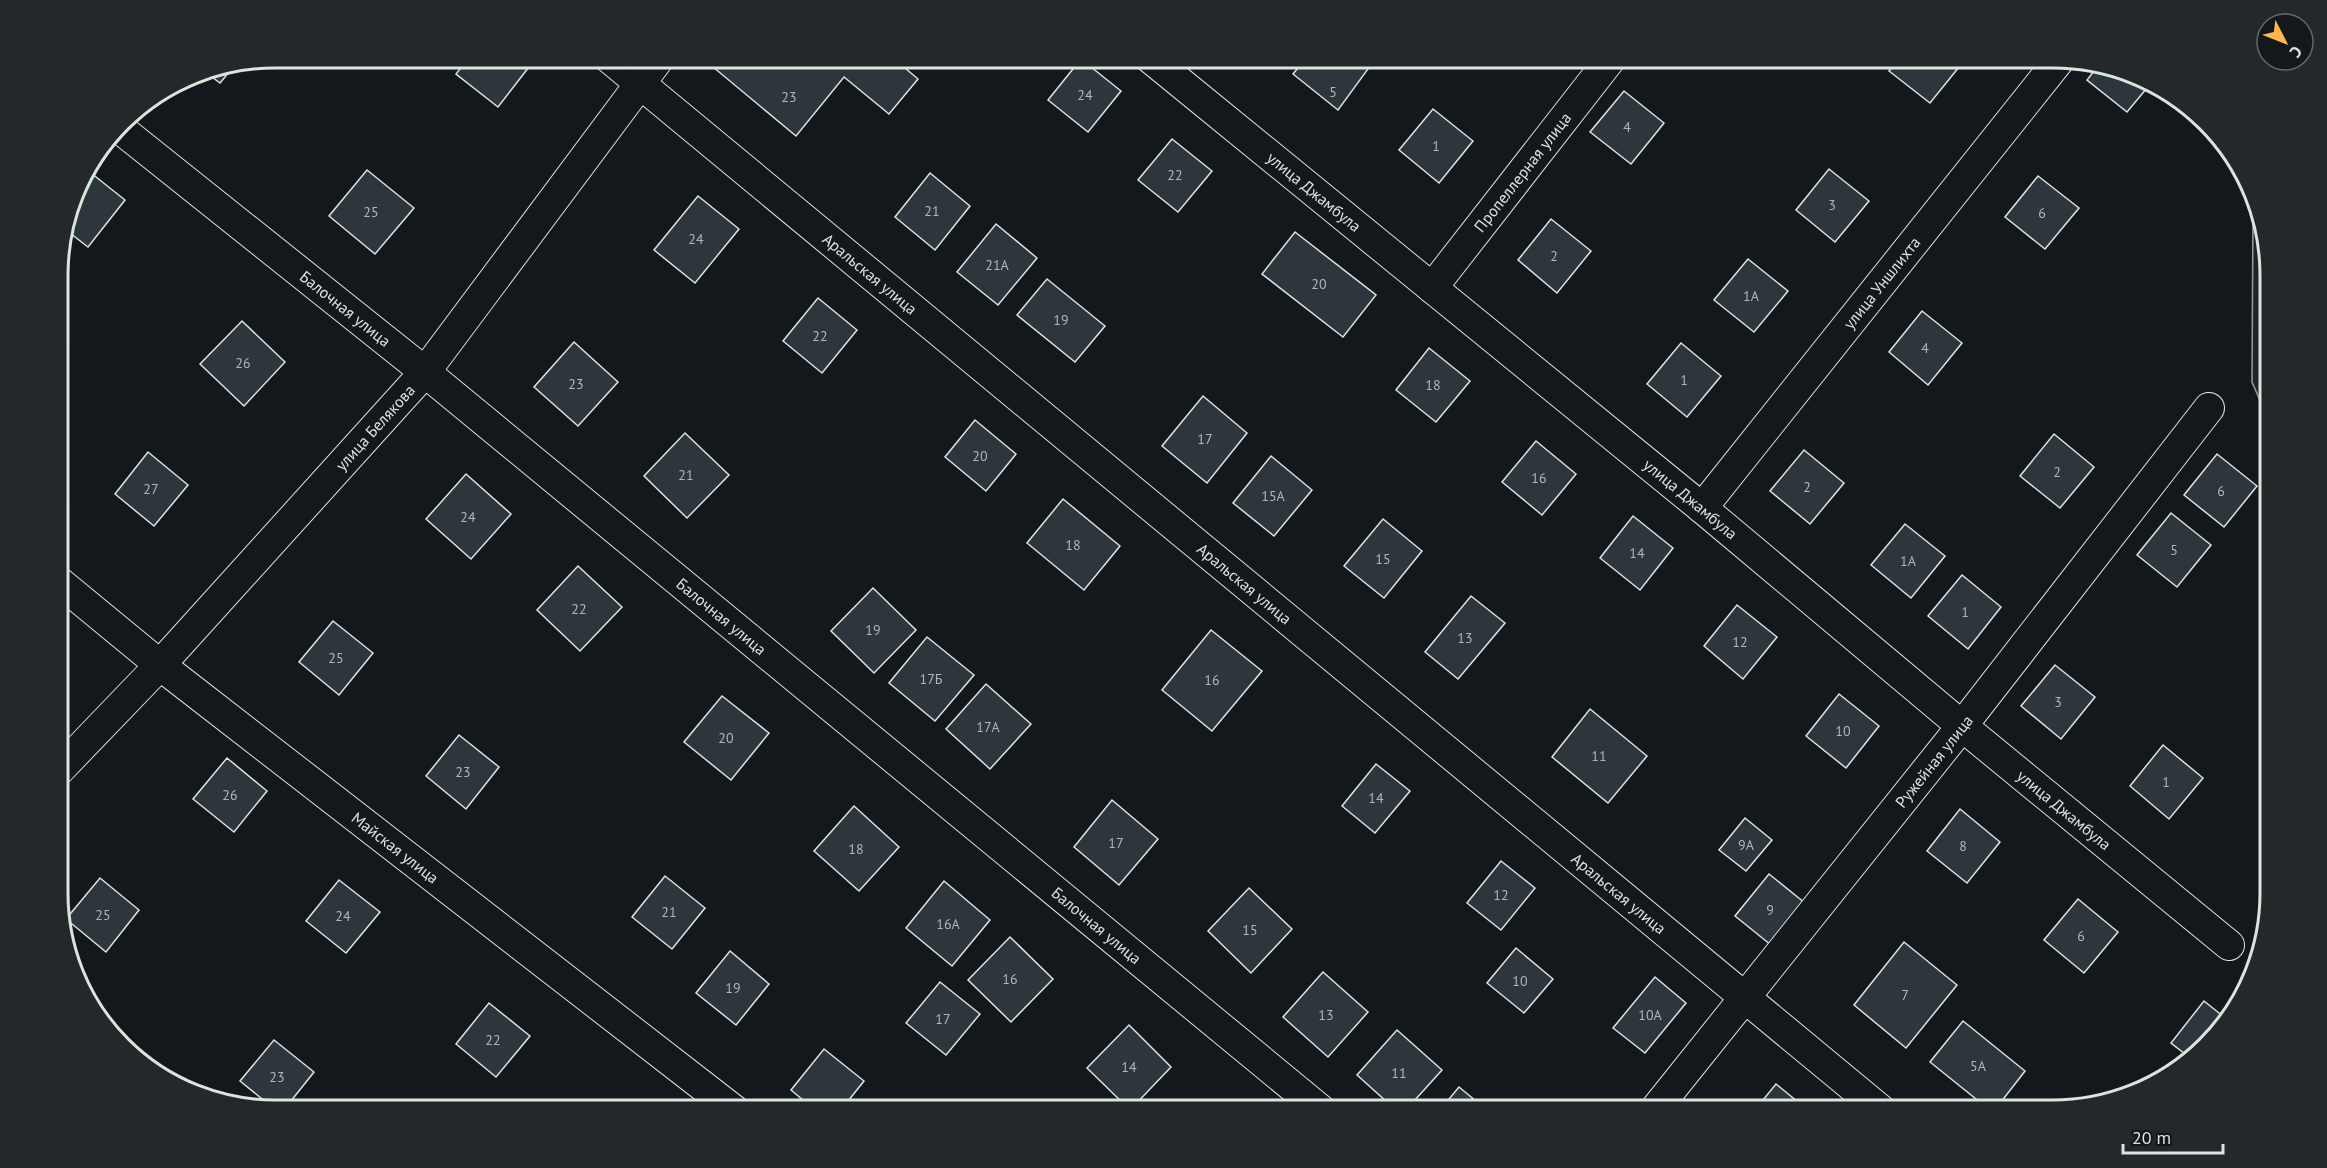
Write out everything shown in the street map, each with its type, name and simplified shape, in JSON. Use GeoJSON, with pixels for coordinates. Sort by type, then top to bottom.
{"type":"FeatureCollection","features":[{"type":"Feature","properties":{"kind":"street","name":"Аральская улица"},"geometry":{"type":"LineString","coordinates":[[621,68],[1869,1100]]}},
{"type":"Feature","properties":{"kind":"street","name":"улица Белякова"},"geometry":{"type":"LineString","coordinates":[[68,761],[160,665],[425,372],[652,68]]}},
{"type":"Feature","properties":{"kind":"street","name":"улица Джамбула"},"geometry":{"type":"LineString","coordinates":[[1162,68],[1702,508],[1962,726],[2229,945]]}},
{"type":"Feature","properties":{"kind":"street","name":"Пропеллерная улица"},"geometry":{"type":"LineString","coordinates":[[1432,288],[1603,68]]}},
{"type":"Feature","properties":{"kind":"street","name":"улица Уншлихта"},"geometry":{"type":"LineString","coordinates":[[1702,508],[2053,68]]}},
{"type":"Feature","properties":{"kind":"street","name":"Балочная улица"},"geometry":{"type":"LineString","coordinates":[[124,132],[425,372],[1309,1100]]}},
{"type":"Feature","properties":{"kind":"street","name":"Ружейная улица"},"geometry":{"type":"LineString","coordinates":[[1663,1100],[1962,726],[2209,408]]}},
{"type":"Feature","properties":{"kind":"street","name":"Майская улица"},"geometry":{"type":"LineString","coordinates":[[68,589],[160,665],[721,1100]]}},
{"type":"Feature","properties":{"kind":"shaded area"},"geometry":{"type":"Polygon","coordinates":[[[2253,225],[2258,247],[2260,274],[2260,400],[2252,382],[2253,225]]]}},
{"type":"Feature","properties":{"kind":"building"},"geometry":{"type":"Polygon","coordinates":[[[461,68],[528,68],[498,107],[456,74],[461,68]]]}},
{"type":"Feature","properties":{"kind":"building"},"geometry":{"type":"Polygon","coordinates":[[[714,68],[905,68],[918,79],[889,114],[844,77],[796,136],[714,68]]]}},
{"type":"Feature","properties":{"kind":"building"},"geometry":{"type":"Polygon","coordinates":[[[1074,68],[1092,68],[1121,91],[1088,132],[1048,100],[1074,68]]]}},
{"type":"Feature","properties":{"kind":"building"},"geometry":{"type":"Polygon","coordinates":[[[1298,68],[1368,69],[1338,110],[1293,74],[1298,68]]]}},
{"type":"Feature","properties":{"kind":"building"},"geometry":{"type":"Polygon","coordinates":[[[1892,68],[1958,68],[1930,103],[1889,71],[1892,68]]]}},
{"type":"Feature","properties":{"kind":"building"},"geometry":{"type":"Polygon","coordinates":[[[2094,71],[2119,78],[2146,90],[2127,112],[2087,80],[2094,71]]]}},
{"type":"Feature","properties":{"kind":"building"},"geometry":{"type":"Polygon","coordinates":[[[229,73],[220,83],[213,78],[229,73]]]}},
{"type":"Feature","properties":{"kind":"building"},"geometry":{"type":"Polygon","coordinates":[[[1624,91],[1664,123],[1631,164],[1590,132],[1624,91]]]}},
{"type":"Feature","properties":{"kind":"building"},"geometry":{"type":"Polygon","coordinates":[[[1433,109],[1473,141],[1439,183],[1399,150],[1433,109]]]}},
{"type":"Feature","properties":{"kind":"building"},"geometry":{"type":"Polygon","coordinates":[[[1172,139],[1212,171],[1178,212],[1138,180],[1172,139]]]}},
{"type":"Feature","properties":{"kind":"building"},"geometry":{"type":"Polygon","coordinates":[[[1829,169],[1869,201],[1835,242],[1796,210],[1829,169]]]}},
{"type":"Feature","properties":{"kind":"building"},"geometry":{"type":"Polygon","coordinates":[[[367,170],[414,208],[375,254],[329,216],[367,170]]]}},
{"type":"Feature","properties":{"kind":"building"},"geometry":{"type":"Polygon","coordinates":[[[930,173],[970,206],[935,250],[895,217],[930,173]]]}},
{"type":"Feature","properties":{"kind":"building"},"geometry":{"type":"Polygon","coordinates":[[[93,175],[125,200],[88,247],[72,235],[78,208],[93,175]]]}},
{"type":"Feature","properties":{"kind":"building"},"geometry":{"type":"Polygon","coordinates":[[[2038,176],[2079,208],[2045,249],[2005,217],[2038,176]]]}},
{"type":"Feature","properties":{"kind":"building"},"geometry":{"type":"Polygon","coordinates":[[[698,196],[739,229],[695,283],[654,250],[698,196]]]}},
{"type":"Feature","properties":{"kind":"building"},"geometry":{"type":"Polygon","coordinates":[[[1551,219],[1591,251],[1557,293],[1518,260],[1551,219]]]}},
{"type":"Feature","properties":{"kind":"building"},"geometry":{"type":"Polygon","coordinates":[[[996,224],[1037,258],[998,305],[957,272],[996,224]]]}},
{"type":"Feature","properties":{"kind":"building"},"geometry":{"type":"Polygon","coordinates":[[[1295,232],[1376,295],[1343,337],[1262,274],[1295,232]]]}},
{"type":"Feature","properties":{"kind":"building"},"geometry":{"type":"Polygon","coordinates":[[[1748,259],[1788,291],[1754,332],[1714,300],[1748,259]]]}},
{"type":"Feature","properties":{"kind":"building"},"geometry":{"type":"Polygon","coordinates":[[[1047,279],[1105,326],[1075,362],[1017,315],[1047,279]]]}},
{"type":"Feature","properties":{"kind":"building"},"geometry":{"type":"Polygon","coordinates":[[[818,298],[857,330],[822,373],[783,341],[818,298]]]}},
{"type":"Feature","properties":{"kind":"building"},"geometry":{"type":"Polygon","coordinates":[[[1922,311],[1962,343],[1928,385],[1889,352],[1922,311]]]}},
{"type":"Feature","properties":{"kind":"building"},"geometry":{"type":"Polygon","coordinates":[[[242,321],[285,362],[244,406],[200,364],[242,321]]]}},
{"type":"Feature","properties":{"kind":"building"},"geometry":{"type":"Polygon","coordinates":[[[574,342],[618,382],[578,426],[534,387],[574,342]]]}},
{"type":"Feature","properties":{"kind":"building"},"geometry":{"type":"Polygon","coordinates":[[[1681,343],[1721,376],[1687,417],[1647,384],[1681,343]]]}},
{"type":"Feature","properties":{"kind":"building"},"geometry":{"type":"Polygon","coordinates":[[[1429,348],[1470,381],[1436,422],[1396,390],[1429,348]]]}},
{"type":"Feature","properties":{"kind":"building"},"geometry":{"type":"Polygon","coordinates":[[[1203,396],[1247,433],[1207,483],[1162,446],[1203,396]]]}},
{"type":"Feature","properties":{"kind":"building"},"geometry":{"type":"Polygon","coordinates":[[[975,420],[1016,454],[986,491],[945,457],[975,420]]]}},
{"type":"Feature","properties":{"kind":"building"},"geometry":{"type":"Polygon","coordinates":[[[685,433],[729,475],[687,518],[644,476],[685,433]]]}},
{"type":"Feature","properties":{"kind":"building"},"geometry":{"type":"Polygon","coordinates":[[[2054,434],[2094,467],[2060,508],[2020,476],[2054,434]]]}},
{"type":"Feature","properties":{"kind":"building"},"geometry":{"type":"Polygon","coordinates":[[[1536,441],[1576,474],[1542,515],[1502,482],[1536,441]]]}},
{"type":"Feature","properties":{"kind":"building"},"geometry":{"type":"Polygon","coordinates":[[[1804,450],[1844,483],[1810,524],[1770,491],[1804,450]]]}},
{"type":"Feature","properties":{"kind":"building"},"geometry":{"type":"Polygon","coordinates":[[[148,452],[188,485],[154,526],[115,494],[148,452]]]}},
{"type":"Feature","properties":{"kind":"building"},"geometry":{"type":"Polygon","coordinates":[[[2217,454],[2257,486],[2224,527],[2184,495],[2217,454]]]}},
{"type":"Feature","properties":{"kind":"building"},"geometry":{"type":"Polygon","coordinates":[[[1271,456],[1312,490],[1274,536],[1233,503],[1271,456]]]}},
{"type":"Feature","properties":{"kind":"building"},"geometry":{"type":"Polygon","coordinates":[[[466,474],[511,514],[471,559],[426,519],[466,474]]]}},
{"type":"Feature","properties":{"kind":"building"},"geometry":{"type":"Polygon","coordinates":[[[1063,499],[1120,546],[1084,590],[1027,543],[1063,499]]]}},
{"type":"Feature","properties":{"kind":"building"},"geometry":{"type":"Polygon","coordinates":[[[2171,513],[2211,545],[2177,587],[2137,555],[2171,513]]]}},
{"type":"Feature","properties":{"kind":"building"},"geometry":{"type":"Polygon","coordinates":[[[1633,516],[1673,548],[1640,590],[1600,558],[1633,516]]]}},
{"type":"Feature","properties":{"kind":"building"},"geometry":{"type":"Polygon","coordinates":[[[1383,519],[1422,551],[1384,598],[1344,566],[1383,519]]]}},
{"type":"Feature","properties":{"kind":"building"},"geometry":{"type":"Polygon","coordinates":[[[1905,524],[1945,556],[1911,598],[1871,565],[1905,524]]]}},
{"type":"Feature","properties":{"kind":"building"},"geometry":{"type":"Polygon","coordinates":[[[578,566],[622,607],[580,651],[537,610],[578,566]]]}},
{"type":"Feature","properties":{"kind":"building"},"geometry":{"type":"Polygon","coordinates":[[[1962,575],[2001,607],[1968,649],[1928,616],[1962,575]]]}},
{"type":"Feature","properties":{"kind":"building"},"geometry":{"type":"Polygon","coordinates":[[[873,588],[916,630],[874,673],[831,631],[873,588]]]}},
{"type":"Feature","properties":{"kind":"building"},"geometry":{"type":"Polygon","coordinates":[[[1471,596],[1505,623],[1458,679],[1425,652],[1471,596]]]}},
{"type":"Feature","properties":{"kind":"building"},"geometry":{"type":"Polygon","coordinates":[[[1737,605],[1777,637],[1743,679],[1704,646],[1737,605]]]}},
{"type":"Feature","properties":{"kind":"building"},"geometry":{"type":"Polygon","coordinates":[[[333,621],[373,653],[339,695],[299,662],[333,621]]]}},
{"type":"Feature","properties":{"kind":"building"},"geometry":{"type":"Polygon","coordinates":[[[1211,630],[1262,671],[1212,731],[1162,690],[1211,630]]]}},
{"type":"Feature","properties":{"kind":"building"},"geometry":{"type":"Polygon","coordinates":[[[927,637],[974,675],[935,721],[889,683],[927,637]]]}},
{"type":"Feature","properties":{"kind":"building"},"geometry":{"type":"Polygon","coordinates":[[[2055,665],[2095,697],[2061,739],[2021,706],[2055,665]]]}},
{"type":"Feature","properties":{"kind":"building"},"geometry":{"type":"Polygon","coordinates":[[[986,684],[1031,724],[990,769],[946,729],[986,684]]]}},
{"type":"Feature","properties":{"kind":"building"},"geometry":{"type":"Polygon","coordinates":[[[1839,694],[1879,726],[1846,768],[1806,736],[1839,694]]]}},
{"type":"Feature","properties":{"kind":"building"},"geometry":{"type":"Polygon","coordinates":[[[722,696],[769,733],[731,780],[684,742],[722,696]]]}},
{"type":"Feature","properties":{"kind":"building"},"geometry":{"type":"Polygon","coordinates":[[[1590,709],[1647,756],[1608,803],[1552,757],[1590,709]]]}},
{"type":"Feature","properties":{"kind":"building"},"geometry":{"type":"Polygon","coordinates":[[[459,735],[499,767],[466,809],[426,776],[459,735]]]}},
{"type":"Feature","properties":{"kind":"building"},"geometry":{"type":"Polygon","coordinates":[[[2163,745],[2203,778],[2169,819],[2130,786],[2163,745]]]}},
{"type":"Feature","properties":{"kind":"building"},"geometry":{"type":"Polygon","coordinates":[[[227,758],[267,791],[234,832],[193,799],[227,758]]]}},
{"type":"Feature","properties":{"kind":"building"},"geometry":{"type":"Polygon","coordinates":[[[1376,764],[1410,791],[1375,833],[1342,806],[1376,764]]]}},
{"type":"Feature","properties":{"kind":"building"},"geometry":{"type":"Polygon","coordinates":[[[1112,800],[1158,839],[1119,885],[1074,847],[1112,800]]]}},
{"type":"Feature","properties":{"kind":"building"},"geometry":{"type":"Polygon","coordinates":[[[854,806],[899,847],[859,891],[814,851],[854,806]]]}},
{"type":"Feature","properties":{"kind":"building"},"geometry":{"type":"Polygon","coordinates":[[[1960,809],[2000,842],[1967,883],[1927,851],[1960,809]]]}},
{"type":"Feature","properties":{"kind":"building"},"geometry":{"type":"Polygon","coordinates":[[[1745,818],[1772,840],[1746,871],[1719,850],[1745,818]]]}},
{"type":"Feature","properties":{"kind":"building"},"geometry":{"type":"Polygon","coordinates":[[[1501,861],[1535,888],[1501,930],[1467,903],[1501,861]]]}},
{"type":"Feature","properties":{"kind":"building"},"geometry":{"type":"Polygon","coordinates":[[[1769,874],[1805,903],[1771,945],[1735,916],[1769,874]]]}},
{"type":"Feature","properties":{"kind":"building"},"geometry":{"type":"Polygon","coordinates":[[[665,876],[705,908],[672,949],[632,917],[665,876]]]}},
{"type":"Feature","properties":{"kind":"building"},"geometry":{"type":"Polygon","coordinates":[[[100,878],[139,910],[106,952],[69,922],[69,916],[100,878]]]}},
{"type":"Feature","properties":{"kind":"building"},"geometry":{"type":"Polygon","coordinates":[[[339,880],[380,912],[346,953],[306,921],[339,880]]]}},
{"type":"Feature","properties":{"kind":"building"},"geometry":{"type":"Polygon","coordinates":[[[944,881],[990,920],[952,966],[906,928],[944,881]]]}},
{"type":"Feature","properties":{"kind":"building"},"geometry":{"type":"Polygon","coordinates":[[[1249,888],[1292,929],[1251,973],[1208,931],[1249,888]]]}},
{"type":"Feature","properties":{"kind":"building"},"geometry":{"type":"Polygon","coordinates":[[[2078,899],[2118,932],[2084,973],[2044,940],[2078,899]]]}},
{"type":"Feature","properties":{"kind":"building"},"geometry":{"type":"Polygon","coordinates":[[[1010,937],[1053,979],[1011,1022],[968,980],[1010,937]]]}},
{"type":"Feature","properties":{"kind":"building"},"geometry":{"type":"Polygon","coordinates":[[[1904,942],[1957,985],[1906,1048],[1854,1005],[1904,942]]]}},
{"type":"Feature","properties":{"kind":"building"},"geometry":{"type":"Polygon","coordinates":[[[1516,948],[1553,979],[1524,1013],[1487,983],[1516,948]]]}},
{"type":"Feature","properties":{"kind":"building"},"geometry":{"type":"Polygon","coordinates":[[[730,951],[769,984],[736,1025],[696,993],[730,951]]]}},
{"type":"Feature","properties":{"kind":"building"},"geometry":{"type":"Polygon","coordinates":[[[1323,972],[1368,1012],[1328,1057],[1283,1017],[1323,972]]]}},
{"type":"Feature","properties":{"kind":"building"},"geometry":{"type":"Polygon","coordinates":[[[1655,977],[1686,1003],[1645,1053],[1613,1028],[1655,977]]]}},
{"type":"Feature","properties":{"kind":"building"},"geometry":{"type":"Polygon","coordinates":[[[940,982],[980,1014],[946,1055],[906,1023],[940,982]]]}},
{"type":"Feature","properties":{"kind":"building"},"geometry":{"type":"Polygon","coordinates":[[[2204,1001],[2221,1014],[2184,1053],[2171,1043],[2204,1001]]]}},
{"type":"Feature","properties":{"kind":"building"},"geometry":{"type":"Polygon","coordinates":[[[489,1003],[530,1036],[496,1077],[456,1044],[489,1003]]]}},
{"type":"Feature","properties":{"kind":"building"},"geometry":{"type":"Polygon","coordinates":[[[1963,1021],[2025,1071],[2003,1100],[1977,1100],[1930,1062],[1963,1021]]]}},
{"type":"Feature","properties":{"kind":"building"},"geometry":{"type":"Polygon","coordinates":[[[1129,1025],[1171,1067],[1140,1100],[1120,1100],[1087,1068],[1129,1025]]]}},
{"type":"Feature","properties":{"kind":"building"},"geometry":{"type":"Polygon","coordinates":[[[1397,1030],[1442,1070],[1415,1100],[1385,1100],[1357,1075],[1397,1030]]]}},
{"type":"Feature","properties":{"kind":"building"},"geometry":{"type":"Polygon","coordinates":[[[274,1040],[314,1072],[292,1100],[263,1100],[240,1081],[274,1040]]]}},
{"type":"Feature","properties":{"kind":"building"},"geometry":{"type":"Polygon","coordinates":[[[824,1049],[864,1081],[849,1100],[803,1100],[791,1090],[824,1049]]]}},
{"type":"Feature","properties":{"kind":"building"},"geometry":{"type":"Polygon","coordinates":[[[1776,1084],[1796,1100],[1763,1100],[1776,1084]]]}},
{"type":"Feature","properties":{"kind":"building"},"geometry":{"type":"Polygon","coordinates":[[[1459,1087],[1475,1100],[1448,1100],[1459,1087]]]}}]}
